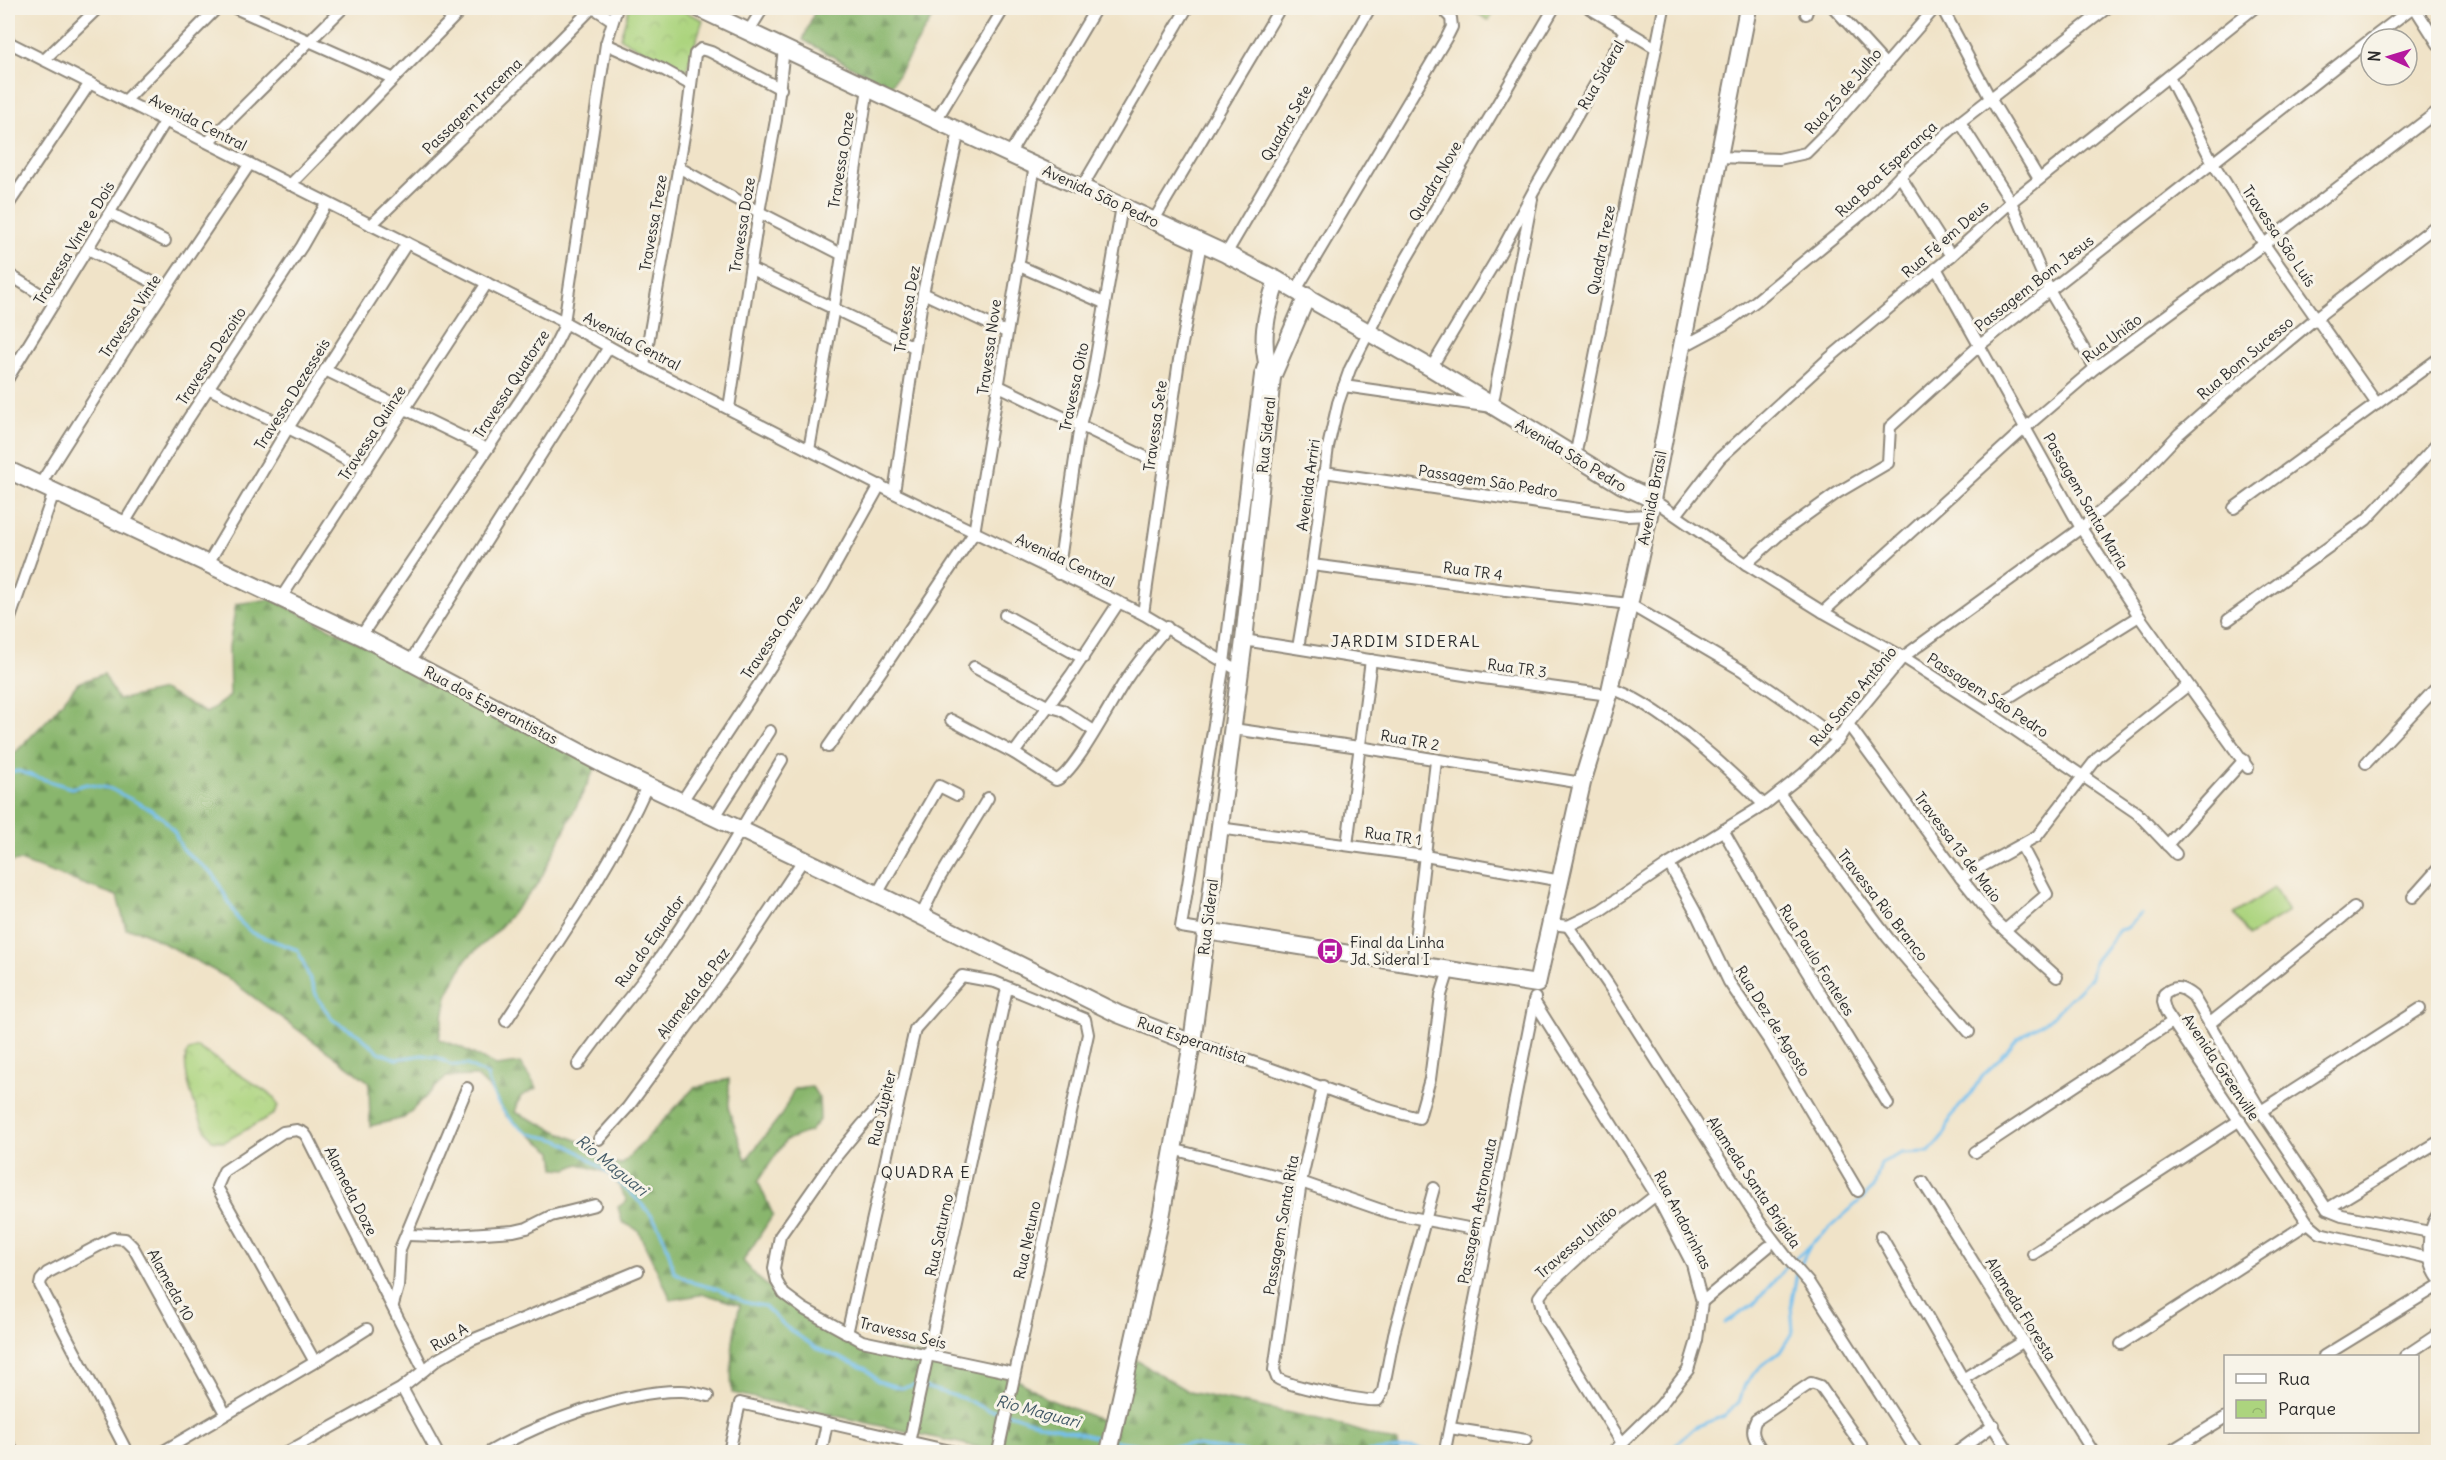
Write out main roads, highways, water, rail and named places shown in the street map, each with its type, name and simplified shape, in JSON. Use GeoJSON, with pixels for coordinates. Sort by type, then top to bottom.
{"type":"FeatureCollection","features":[{"type":"Feature","properties":{"kind":"main road","name":"Avenida São Pedro"},"geometry":{"type":"LineString","coordinates":[[698,8],[1154,220],[1302,293],[1622,485],[1650,507]]}},
{"type":"Feature","properties":{"kind":"main road","name":"Avenida Brasil"},"geometry":{"type":"LineString","coordinates":[[1206,931],[1538,984],[1559,925],[1561,881],[1582,783],[1610,692],[1650,507],[1748,8]]}},
{"type":"Feature","properties":{"kind":"main road","name":"Rua Sideral"},"geometry":{"type":"LineString","coordinates":[[1272,377],[1265,360],[1266,319],[1277,280]]}},
{"type":"Feature","properties":{"kind":"main road","name":"Rua Sideral"},"geometry":{"type":"LineString","coordinates":[[1109,1452],[1161,1217],[1192,1043],[1233,729],[1232,667],[1244,640],[1272,377],[1302,293]]}},
{"type":"Feature","properties":{"kind":"main road","name":"Rua dos Esperantistas"},"geometry":{"type":"LineString","coordinates":[[8,472],[361,636],[606,766],[974,941]]}},
{"type":"Feature","properties":{"kind":"main road","name":"Rua Esperantista"},"geometry":{"type":"LineString","coordinates":[[974,941],[1118,1014],[1192,1043]]}},
{"type":"Feature","properties":{"kind":"waterway","name":"Rio Maguari"},"geometry":{"type":"LineString","coordinates":[[8,773],[18,771],[71,788],[87,784],[111,789],[150,809],[164,819],[175,833],[182,849],[214,875],[239,921],[252,933],[298,950],[318,999],[333,1020],[359,1035],[379,1052],[396,1059],[423,1055],[439,1058],[451,1065],[467,1065],[487,1075],[497,1101],[507,1116],[521,1128],[538,1136],[555,1139],[575,1149],[615,1179],[640,1203],[660,1230],[674,1272],[694,1283],[718,1289],[744,1302],[764,1306],[786,1327],[816,1348],[866,1369],[878,1381],[900,1388],[918,1385],[965,1399],[988,1410],[1000,1411],[1037,1423],[1107,1440]]}},
{"type":"Feature","properties":{"kind":"waterway"},"geometry":{"type":"LineString","coordinates":[[1725,1323],[1754,1304],[1787,1266],[1874,1188],[1881,1163],[1902,1153],[1929,1152],[1946,1132],[1951,1116],[1970,1095],[1983,1075],[2017,1039],[2052,1017],[2091,977],[2094,962],[2119,930],[2127,928],[2141,914]]}},
{"type":"Feature","properties":{"kind":"waterway","name":"Rio Maguari"},"geometry":{"type":"LineString","coordinates":[[1799,1267],[1810,1246]]}},
{"type":"Feature","properties":{"kind":"waterway","name":"Rio Maguari"},"geometry":{"type":"LineString","coordinates":[[1667,1452],[1695,1427],[1724,1416],[1739,1402],[1745,1384],[1762,1365],[1780,1352],[1793,1331],[1791,1305],[1797,1273]]}},
{"type":"Feature","properties":{"kind":"waterway","name":"Rio Maguari"},"geometry":{"type":"LineString","coordinates":[[1116,1441],[1156,1447],[1188,1445],[1248,1452]]}},
{"type":"Feature","properties":{"kind":"waterway","name":"Rio Maguari"},"geometry":{"type":"LineString","coordinates":[[1368,1452],[1412,1448],[1434,1452]]}},
{"type":"Feature","properties":{"kind":"place","name":"Final da Linha Jd. Sideral I"},"geometry":{"type":"Point","coordinates":[1330,951]}},
{"type":"Feature","properties":{"kind":"district","name":"JARDIM SIDERAL"},"geometry":{"type":"Point","coordinates":[1406,641]}},
{"type":"Feature","properties":{"kind":"district","name":"QUADRA E"},"geometry":{"type":"Point","coordinates":[926,1172]}}]}
